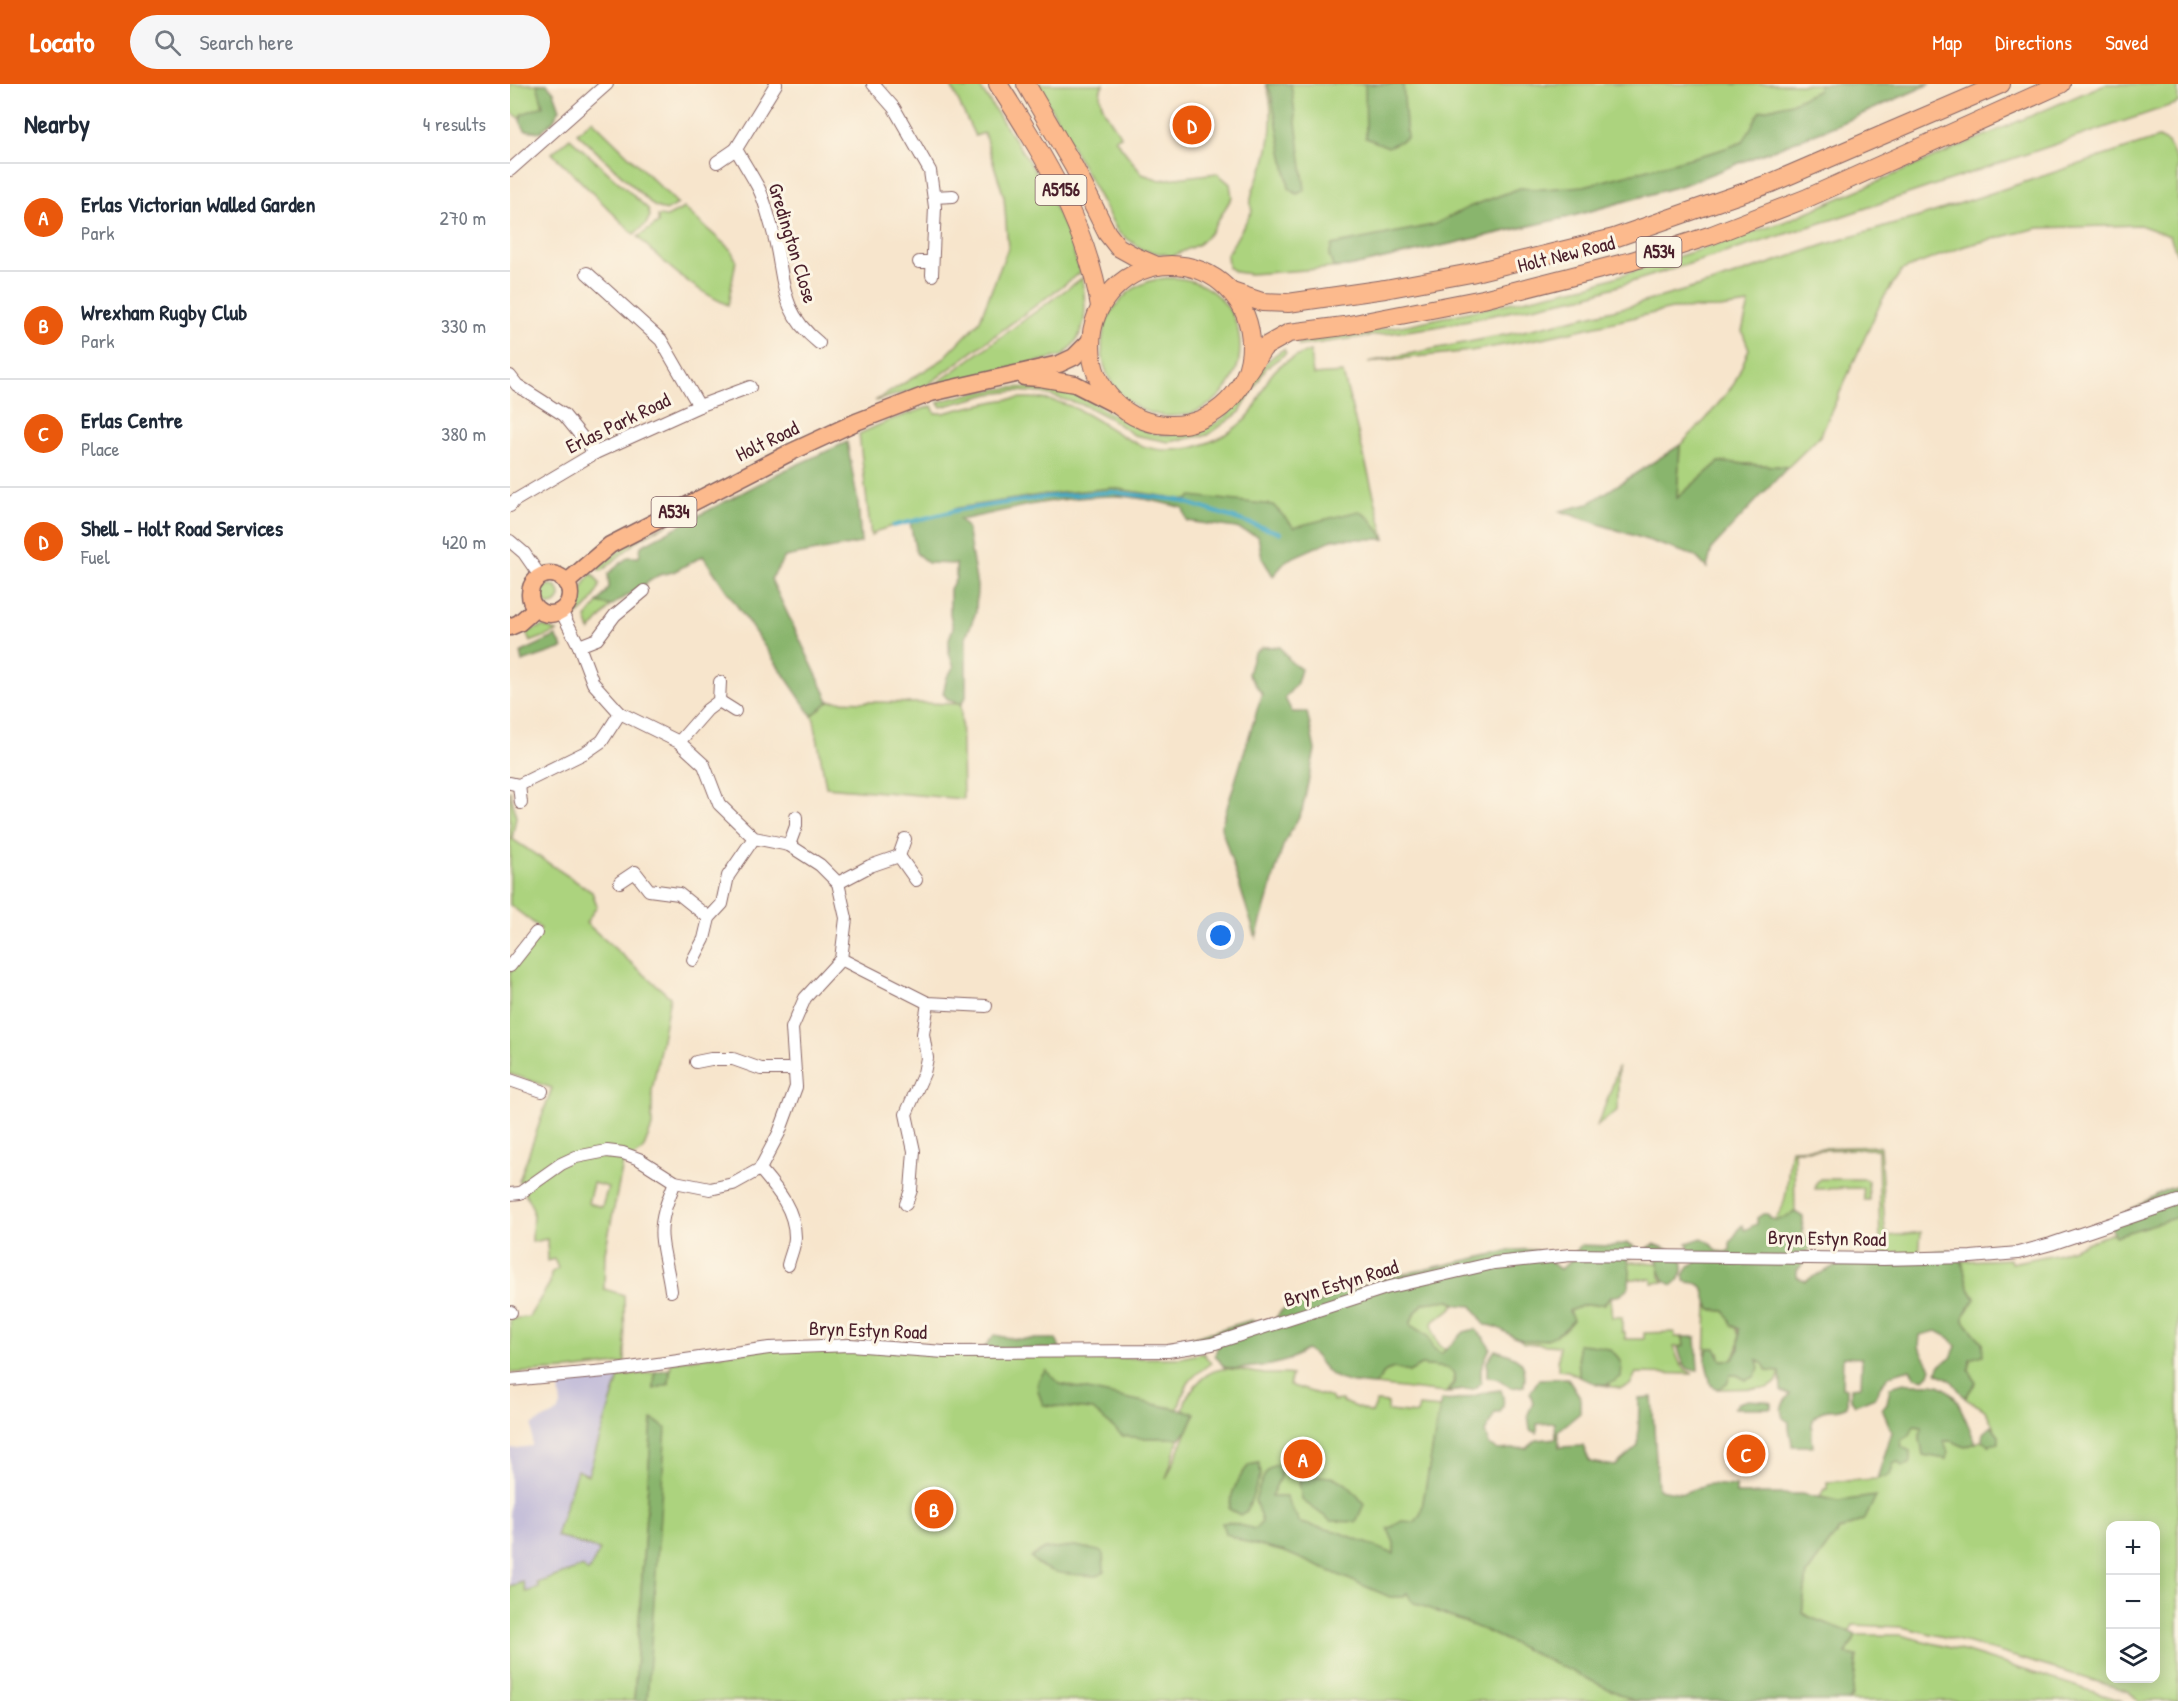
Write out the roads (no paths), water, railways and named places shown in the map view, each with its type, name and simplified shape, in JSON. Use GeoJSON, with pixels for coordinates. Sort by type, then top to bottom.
{"type":"FeatureCollection","features":[{"type":"Feature","properties":{"kind":"highway","name":"A5156"},"geometry":{"type":"LineString","coordinates":[[998,84],[1057,181],[1080,232],[1095,274],[1101,306]]}},
{"type":"Feature","properties":{"kind":"highway","name":"A5156"},"geometry":{"type":"LineString","coordinates":[[1026,84],[1074,167],[1107,233],[1118,247],[1157,266]]}},
{"type":"Feature","properties":{"kind":"highway","name":"Holt New Road"},"geometry":{"type":"LineString","coordinates":[[1232,292],[1262,302],[1299,301],[1385,289],[1471,273],[1614,238],[1771,183],[2001,84]]}},
{"type":"Feature","properties":{"kind":"highway","name":"Holt New Road"},"geometry":{"type":"LineString","coordinates":[[1248,371],[1264,347],[1288,333],[1344,326],[1483,298],[1632,261],[1712,235],[1805,199],[2061,84]]}},
{"type":"Feature","properties":{"kind":"highway"},"geometry":{"type":"LineString","coordinates":[[1157,266],[1183,266],[1200,270],[1217,279],[1232,292],[1244,310],[1251,330],[1252,351],[1248,371],[1238,392],[1222,408],[1203,420],[1181,426],[1158,425],[1137,418],[1118,406],[1105,392],[1096,376],[1091,359],[1090,340],[1101,306],[1124,280],[1140,271],[1157,266]]}},
{"type":"Feature","properties":{"kind":"main road","name":"Holt Road"},"geometry":{"type":"LineString","coordinates":[[566,583],[610,545],[789,453],[903,403],[965,384],[1059,364],[1074,357],[1090,340]]}},
{"type":"Feature","properties":{"kind":"main road","name":"Holt Road"},"geometry":{"type":"LineString","coordinates":[[1005,376],[1040,378],[1075,384],[1118,406]]}},
{"type":"Feature","properties":{"kind":"main road"},"geometry":{"type":"LineString","coordinates":[[552,574],[562,578],[566,583],[570,595],[566,607],[561,611],[550,615],[535,609],[529,597],[529,591],[540,576],[552,574]]}},
{"type":"Feature","properties":{"kind":"main road"},"geometry":{"type":"LineString","coordinates":[[510,627],[519,623],[535,609]]}},
{"type":"Feature","properties":{"kind":"street"},"geometry":{"type":"LineString","coordinates":[[510,170],[607,84]]}},
{"type":"Feature","properties":{"kind":"street"},"geometry":{"type":"LineString","coordinates":[[717,162],[736,149],[776,84]]}},
{"type":"Feature","properties":{"kind":"street"},"geometry":{"type":"LineString","coordinates":[[873,84],[894,108],[930,171],[935,207],[926,262],[932,275]]}},
{"type":"Feature","properties":{"kind":"street","name":"Gredington Close"},"geometry":{"type":"LineString","coordinates":[[736,149],[759,190],[780,258],[783,287],[790,309],[803,331],[819,344]]}},
{"type":"Feature","properties":{"kind":"street"},"geometry":{"type":"LineString","coordinates":[[934,197],[953,196]]}},
{"type":"Feature","properties":{"kind":"street"},"geometry":{"type":"LineString","coordinates":[[587,273],[661,340],[699,406]]}},
{"type":"Feature","properties":{"kind":"street"},"geometry":{"type":"LineString","coordinates":[[510,376],[517,385],[564,414],[595,453]]}},
{"type":"Feature","properties":{"kind":"street","name":"Erlas Park Road"},"geometry":{"type":"LineString","coordinates":[[510,506],[514,501],[595,453],[699,406],[750,387]]}},
{"type":"Feature","properties":{"kind":"street"},"geometry":{"type":"LineString","coordinates":[[510,541],[524,553],[540,576]]}},
{"type":"Feature","properties":{"kind":"street"},"geometry":{"type":"LineString","coordinates":[[579,646],[597,639],[615,615],[644,591]]}},
{"type":"Feature","properties":{"kind":"street"},"geometry":{"type":"LineString","coordinates":[[510,1194],[520,1193],[561,1164],[576,1157],[607,1151],[623,1153],[639,1159],[675,1182],[710,1189],[733,1184],[760,1169],[779,1132],[796,1087],[792,1028],[805,998],[841,959],[846,918],[838,883],[820,865],[789,845],[754,838],[719,804],[704,765],[679,742],[621,713],[593,683],[579,646],[561,611]]}},
{"type":"Feature","properties":{"kind":"street"},"geometry":{"type":"LineString","coordinates":[[719,701],[720,682]]}},
{"type":"Feature","properties":{"kind":"street"},"geometry":{"type":"LineString","coordinates":[[679,742],[707,710],[719,701]]}},
{"type":"Feature","properties":{"kind":"street"},"geometry":{"type":"LineString","coordinates":[[719,701],[735,711]]}},
{"type":"Feature","properties":{"kind":"street"},"geometry":{"type":"LineString","coordinates":[[521,803],[514,784],[586,752],[602,741],[621,713]]}},
{"type":"Feature","properties":{"kind":"street"},"geometry":{"type":"LineString","coordinates":[[789,845],[796,826],[796,817]]}},
{"type":"Feature","properties":{"kind":"street"},"geometry":{"type":"LineString","coordinates":[[693,960],[704,939],[709,918],[722,904],[728,876],[754,838]]}},
{"type":"Feature","properties":{"kind":"street"},"geometry":{"type":"LineString","coordinates":[[899,856],[905,839]]}},
{"type":"Feature","properties":{"kind":"street"},"geometry":{"type":"LineString","coordinates":[[838,883],[870,866],[899,856]]}},
{"type":"Feature","properties":{"kind":"street"},"geometry":{"type":"LineString","coordinates":[[899,856],[916,880]]}},
{"type":"Feature","properties":{"kind":"street"},"geometry":{"type":"LineString","coordinates":[[629,859],[635,872],[649,890],[679,894],[709,918]]}},
{"type":"Feature","properties":{"kind":"street"},"geometry":{"type":"LineString","coordinates":[[620,882],[635,872]]}},
{"type":"Feature","properties":{"kind":"street"},"geometry":{"type":"LineString","coordinates":[[510,966],[536,933]]}},
{"type":"Feature","properties":{"kind":"street"},"geometry":{"type":"LineString","coordinates":[[841,959],[928,1003],[986,1006]]}},
{"type":"Feature","properties":{"kind":"street"},"geometry":{"type":"LineString","coordinates":[[906,1204],[911,1190],[914,1151],[906,1114],[924,1073],[927,1058],[923,1034],[928,1003]]}},
{"type":"Feature","properties":{"kind":"street"},"geometry":{"type":"LineString","coordinates":[[696,1062],[733,1059],[761,1069],[794,1069]]}},
{"type":"Feature","properties":{"kind":"street"},"geometry":{"type":"LineString","coordinates":[[510,1080],[542,1091]]}},
{"type":"Feature","properties":{"kind":"street"},"geometry":{"type":"LineString","coordinates":[[760,1169],[781,1194],[791,1216],[795,1238],[788,1265]]}},
{"type":"Feature","properties":{"kind":"street"},"geometry":{"type":"LineString","coordinates":[[671,1291],[662,1239],[666,1205],[675,1182]]}},
{"type":"Feature","properties":{"kind":"street","name":"Bryn Estyn Road"},"geometry":{"type":"LineString","coordinates":[[510,1380],[616,1370],[769,1348],[850,1346],[944,1352],[1168,1351],[1212,1344],[1386,1288],[1494,1263],[1571,1255],[1883,1259],[1971,1257],[2018,1253],[2178,1201]]}},
{"type":"Feature","properties":{"kind":"waterway"},"geometry":{"type":"LineString","coordinates":[[893,526],[958,510],[1046,497],[1112,492],[1178,500],[1280,533]]}},
{"type":"Feature","properties":{"kind":"place","name":"Shell - Holt Road Services"},"geometry":{"type":"Point","coordinates":[1192,125]}},
{"type":"Feature","properties":{"kind":"place","name":"Erlas Centre"},"geometry":{"type":"Point","coordinates":[1746,1454]}},
{"type":"Feature","properties":{"kind":"place","name":"Erlas Victorian Walled Garden"},"geometry":{"type":"Point","coordinates":[1303,1459]}},
{"type":"Feature","properties":{"kind":"place","name":"Wrexham Rugby Club"},"geometry":{"type":"Point","coordinates":[934,1509]}}]}
